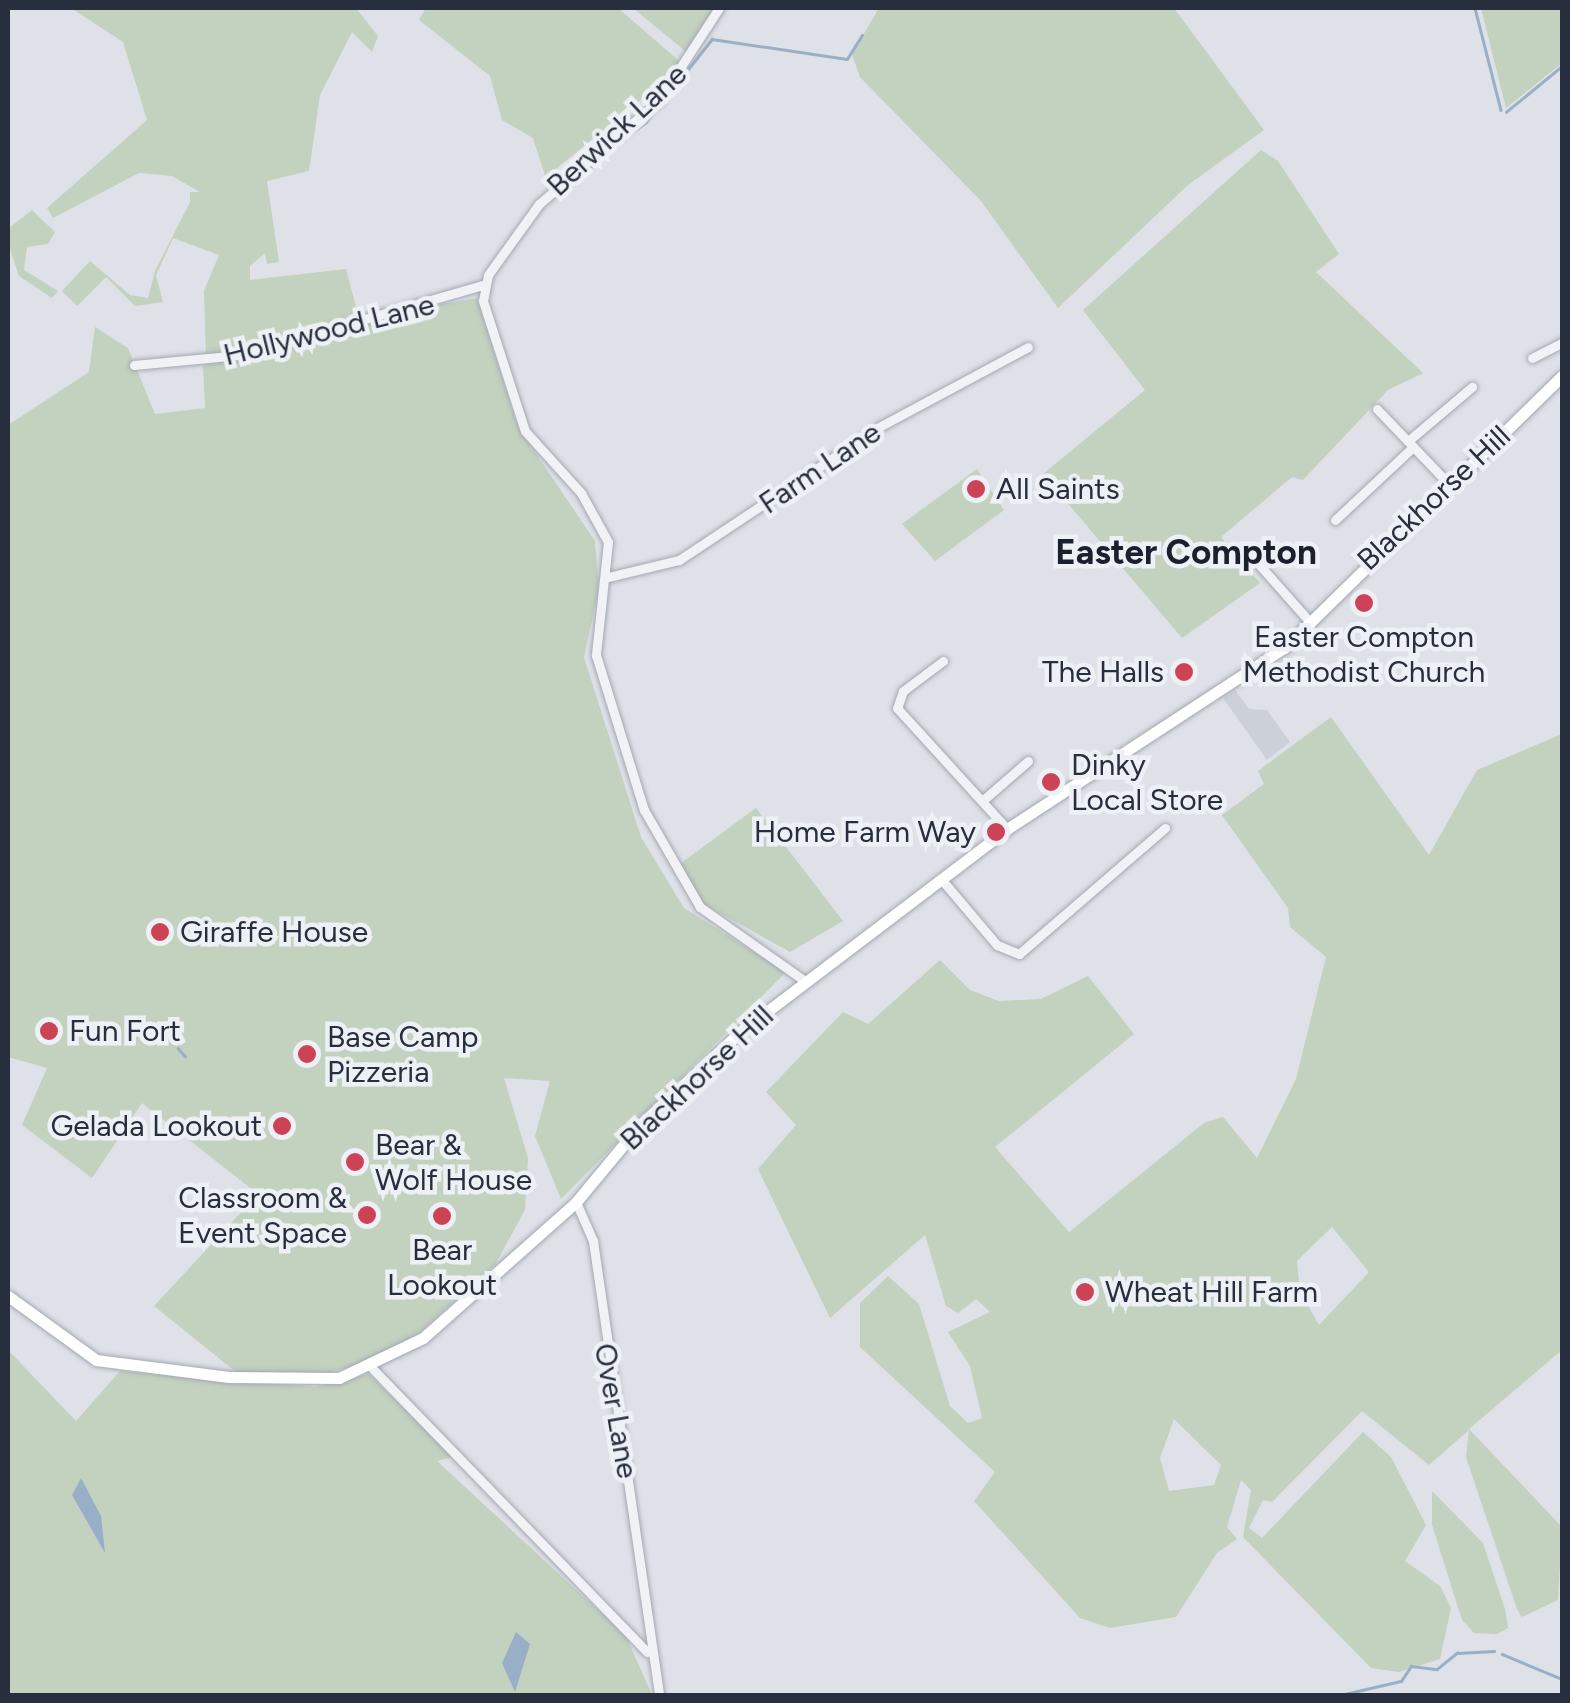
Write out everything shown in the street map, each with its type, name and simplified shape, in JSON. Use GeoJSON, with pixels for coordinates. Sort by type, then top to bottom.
{"type":"FeatureCollection","features":[{"type":"Feature","properties":{"kind":"main road","name":"Blackhorse Hill"},"geometry":{"type":"LineString","coordinates":[[8,1296],[109,1364],[302,1382],[371,1367],[422,1338],[576,1202],[640,1126],[804,981],[1007,829],[1266,662],[1562,376]]}},
{"type":"Feature","properties":{"kind":"street","name":"Berwick Lane"},"geometry":{"type":"LineString","coordinates":[[483,284],[561,177],[658,100],[719,8]]}},
{"type":"Feature","properties":{"kind":"street","name":"Hollywood Lane"},"geometry":{"type":"LineString","coordinates":[[134,365],[240,355],[376,312],[464,295],[483,284]]}},
{"type":"Feature","properties":{"kind":"street"},"geometry":{"type":"LineString","coordinates":[[483,284],[483,301],[526,431],[593,509],[608,577],[596,654],[644,810],[700,907],[804,981]]}},
{"type":"Feature","properties":{"kind":"street","name":"Hollywood Lane"},"geometry":{"type":"LineString","coordinates":[[464,295],[483,301]]}},
{"type":"Feature","properties":{"kind":"street"},"geometry":{"type":"LineString","coordinates":[[1532,358],[1562,342]]}},
{"type":"Feature","properties":{"kind":"street","name":"Farm Lane"},"geometry":{"type":"LineString","coordinates":[[608,577],[679,560],[879,428],[1028,347]]}},
{"type":"Feature","properties":{"kind":"street"},"geometry":{"type":"LineString","coordinates":[[1335,520],[1472,387]]}},
{"type":"Feature","properties":{"kind":"street"},"geometry":{"type":"LineString","coordinates":[[1458,399],[1466,408]]}},
{"type":"Feature","properties":{"kind":"street"},"geometry":{"type":"LineString","coordinates":[[1377,409],[1450,485]]}},
{"type":"Feature","properties":{"kind":"street"},"geometry":{"type":"LineString","coordinates":[[1248,552],[1309,622]]}},
{"type":"Feature","properties":{"kind":"street"},"geometry":{"type":"LineString","coordinates":[[928,657],[939,664],[903,691],[897,708],[1007,829]]}},
{"type":"Feature","properties":{"kind":"street"},"geometry":{"type":"LineString","coordinates":[[982,801],[1028,761]]}},
{"type":"Feature","properties":{"kind":"street"},"geometry":{"type":"LineString","coordinates":[[942,880],[997,945],[1019,954],[1165,828]]}},
{"type":"Feature","properties":{"kind":"street","name":"Over Lane"},"geometry":{"type":"LineString","coordinates":[[576,1202],[595,1255],[648,1653],[660,1696]]}},
{"type":"Feature","properties":{"kind":"street","name":"Over Lane"},"geometry":{"type":"LineString","coordinates":[[371,1367],[648,1653]]}},
{"type":"Feature","properties":{"kind":"street"},"geometry":{"type":"LineString","coordinates":[[615,1618],[645,1623]]}},
{"type":"Feature","properties":{"kind":"shaded area"},"geometry":{"type":"Polygon","coordinates":[[[1235,690],[1249,709],[1267,710],[1290,742],[1267,760],[1223,698],[1235,690]]]}},
{"type":"Feature","properties":{"kind":"green space"},"geometry":{"type":"Polygon","coordinates":[[[71,8],[356,8],[378,36],[372,52],[352,32],[320,95],[309,171],[267,181],[279,262],[267,264],[265,253],[250,266],[250,280],[346,269],[358,314],[206,357],[204,291],[219,255],[173,238],[156,275],[163,302],[135,306],[106,277],[77,306],[62,291],[90,261],[130,295],[148,298],[155,271],[190,202],[190,192],[200,192],[172,176],[139,173],[53,218],[47,208],[147,120],[123,42],[71,8]]]}},
{"type":"Feature","properties":{"kind":"green space"},"geometry":{"type":"Polygon","coordinates":[[[426,8],[618,8],[684,65],[557,168],[549,188],[533,138],[502,120],[490,76],[419,20],[426,8]]]}},
{"type":"Feature","properties":{"kind":"green space"},"geometry":{"type":"Polygon","coordinates":[[[633,8],[714,8],[690,55],[633,8]]]}},
{"type":"Feature","properties":{"kind":"green space"},"geometry":{"type":"Polygon","coordinates":[[[879,8],[1174,8],[1264,130],[1188,185],[1058,308],[981,201],[860,77],[852,54],[879,8]]]}},
{"type":"Feature","properties":{"kind":"green space"},"geometry":{"type":"Polygon","coordinates":[[[1481,8],[1562,8],[1562,63],[1506,108],[1481,8]]]}},
{"type":"Feature","properties":{"kind":"green space"},"geometry":{"type":"Polygon","coordinates":[[[1261,150],[1278,161],[1339,254],[1316,272],[1423,373],[1388,390],[1303,480],[1292,477],[1221,537],[1260,583],[1182,638],[1043,474],[1145,390],[1083,310],[1261,150]]]}},
{"type":"Feature","properties":{"kind":"green space"},"geometry":{"type":"Polygon","coordinates":[[[32,210],[55,232],[48,244],[27,247],[24,270],[58,291],[52,298],[19,276],[8,243],[8,229],[32,210]]]}},
{"type":"Feature","properties":{"kind":"green space"},"geometry":{"type":"Polygon","coordinates":[[[477,298],[518,427],[595,541],[599,589],[584,657],[641,837],[684,908],[786,972],[561,1199],[535,1136],[550,1081],[504,1078],[528,1158],[525,1210],[495,1265],[419,1333],[368,1362],[327,1373],[236,1372],[154,1306],[258,1194],[142,1103],[92,1178],[22,1125],[47,1068],[8,1057],[8,425],[89,372],[95,327],[128,348],[155,414],[205,408],[203,366],[372,316],[477,298]]]}},
{"type":"Feature","properties":{"kind":"green space"},"geometry":{"type":"Polygon","coordinates":[[[977,469],[1004,510],[935,561],[902,524],[977,469]]]}},
{"type":"Feature","properties":{"kind":"green space"},"geometry":{"type":"Polygon","coordinates":[[[1331,717],[1429,855],[1477,770],[1562,734],[1562,1350],[1469,1429],[1562,1527],[1558,1600],[1522,1617],[1517,1609],[1466,1457],[1469,1430],[1429,1465],[1362,1411],[1272,1502],[1263,1500],[1249,1528],[1262,1538],[1363,1432],[1391,1457],[1426,1525],[1405,1561],[1440,1586],[1451,1608],[1440,1659],[1399,1672],[1371,1668],[1243,1537],[1251,1490],[1241,1480],[1227,1527],[1237,1539],[1217,1553],[1176,1617],[1110,1628],[1080,1618],[974,1501],[995,1472],[860,1347],[860,1303],[888,1276],[919,1304],[950,1406],[968,1423],[982,1418],[970,1366],[948,1332],[990,1312],[976,1299],[958,1313],[946,1306],[925,1235],[830,1318],[758,1169],[796,1125],[766,1092],[843,1012],[868,1024],[940,960],[970,990],[999,1001],[1041,999],[1088,976],[1134,1034],[995,1147],[1069,1232],[1204,1123],[1223,1117],[1257,1158],[1296,1079],[1326,957],[1290,927],[1288,908],[1222,815],[1264,784],[1258,771],[1331,717]],[[1332,1227],[1297,1261],[1300,1292],[1319,1325],[1369,1272],[1332,1227]],[[1174,1419],[1160,1458],[1169,1491],[1214,1485],[1221,1465],[1174,1419]]]}},
{"type":"Feature","properties":{"kind":"green space"},"geometry":{"type":"Polygon","coordinates":[[[756,808],[843,921],[790,952],[702,903],[677,866],[756,808]]]}},
{"type":"Feature","properties":{"kind":"green space"},"geometry":{"type":"Polygon","coordinates":[[[8,1350],[76,1421],[120,1371],[316,1387],[369,1374],[452,1457],[437,1461],[626,1636],[652,1695],[8,1695],[8,1350]]]}},
{"type":"Feature","properties":{"kind":"green space"},"geometry":{"type":"Polygon","coordinates":[[[1432,1491],[1483,1543],[1508,1628],[1497,1634],[1474,1633],[1462,1620],[1432,1525],[1432,1491]]]}},
{"type":"Feature","properties":{"kind":"water"},"geometry":{"type":"Polygon","coordinates":[[[81,1478],[101,1516],[105,1553],[72,1495],[81,1478]]]}},
{"type":"Feature","properties":{"kind":"water"},"geometry":{"type":"Polygon","coordinates":[[[516,1632],[530,1644],[515,1692],[502,1663],[516,1632]]]}},
{"type":"Feature","properties":{"kind":"waterway"},"geometry":{"type":"LineString","coordinates":[[1475,8],[1501,110]]}},
{"type":"Feature","properties":{"kind":"waterway"},"geometry":{"type":"LineString","coordinates":[[604,154],[646,122],[712,39],[847,59],[862,35]]}},
{"type":"Feature","properties":{"kind":"waterway"},"geometry":{"type":"LineString","coordinates":[[1506,112],[1562,66]]}},
{"type":"Feature","properties":{"kind":"waterway"},"geometry":{"type":"LineString","coordinates":[[578,178],[594,162]]}},
{"type":"Feature","properties":{"kind":"waterway"},"geometry":{"type":"LineString","coordinates":[[178,1048],[185,1056]]}},
{"type":"Feature","properties":{"kind":"waterway"},"geometry":{"type":"LineString","coordinates":[[1336,1696],[1401,1681],[1411,1666],[1437,1669],[1457,1653],[1494,1651]]}},
{"type":"Feature","properties":{"kind":"waterway"},"geometry":{"type":"LineString","coordinates":[[1502,1654],[1562,1679]]}},
{"type":"Feature","properties":{"kind":"waterway"},"geometry":{"type":"LineString","coordinates":[[1205,1696],[1235,1696]]}},
{"type":"Feature","properties":{"kind":"waterway"},"geometry":{"type":"LineString","coordinates":[[1262,1696],[1271,1696]]}},
{"type":"Feature","properties":{"kind":"place","name":"All Saints"},"geometry":{"type":"Point","coordinates":[976,489]}},
{"type":"Feature","properties":{"kind":"place","name":"Easter Compton Methodist Church"},"geometry":{"type":"Point","coordinates":[1364,603]}},
{"type":"Feature","properties":{"kind":"place","name":"The Halls"},"geometry":{"type":"Point","coordinates":[1184,672]}},
{"type":"Feature","properties":{"kind":"place","name":"Dinky Local Store"},"geometry":{"type":"Point","coordinates":[1051,782]}},
{"type":"Feature","properties":{"kind":"place","name":"Home Farm Way"},"geometry":{"type":"Point","coordinates":[996,832]}},
{"type":"Feature","properties":{"kind":"place","name":"Giraffe House"},"geometry":{"type":"Point","coordinates":[160,932]}},
{"type":"Feature","properties":{"kind":"place","name":"Fun Fort"},"geometry":{"type":"Point","coordinates":[49,1031]}},
{"type":"Feature","properties":{"kind":"place","name":"Base Camp Pizzeria"},"geometry":{"type":"Point","coordinates":[307,1054]}},
{"type":"Feature","properties":{"kind":"place","name":"Gelada Lookout"},"geometry":{"type":"Point","coordinates":[282,1126]}},
{"type":"Feature","properties":{"kind":"place","name":"Bear & Wolf House"},"geometry":{"type":"Point","coordinates":[355,1162]}},
{"type":"Feature","properties":{"kind":"place","name":"Classroom & Event Space"},"geometry":{"type":"Point","coordinates":[367,1215]}},
{"type":"Feature","properties":{"kind":"place","name":"Bear Lookout"},"geometry":{"type":"Point","coordinates":[442,1216]}},
{"type":"Feature","properties":{"kind":"place","name":"Wheat Hill Farm"},"geometry":{"type":"Point","coordinates":[1085,1292]}},
{"type":"Feature","properties":{"kind":"district","name":"Easter Compton"},"geometry":{"type":"Point","coordinates":[1186,552]}}]}
